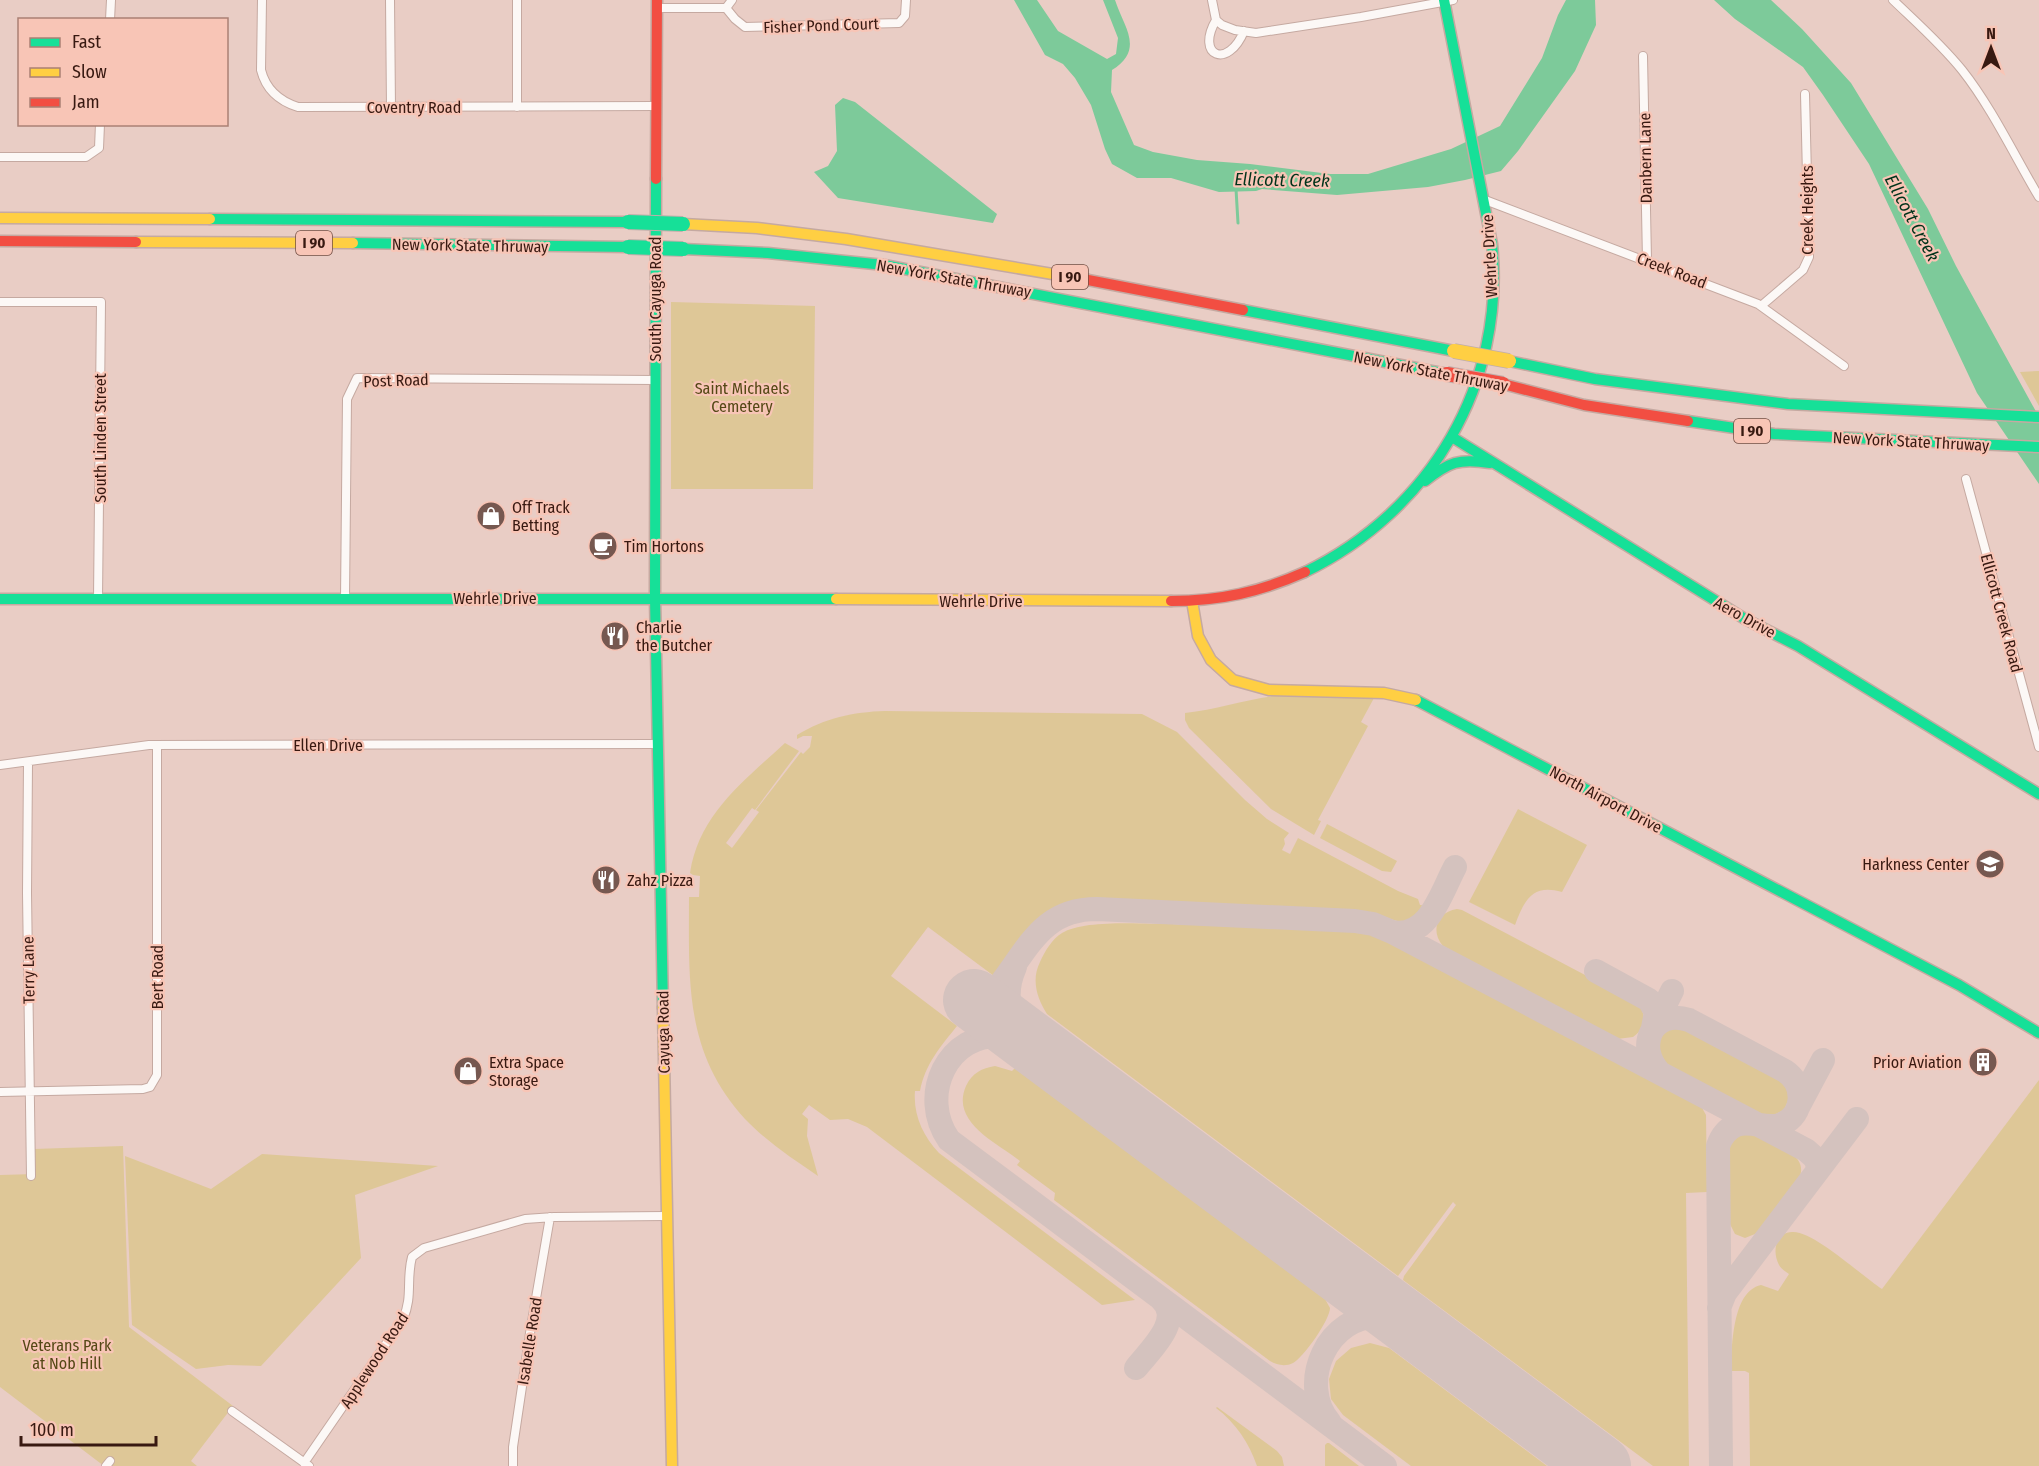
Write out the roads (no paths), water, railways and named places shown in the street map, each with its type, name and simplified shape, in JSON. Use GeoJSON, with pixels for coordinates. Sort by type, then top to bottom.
{"type":"FeatureCollection","features":[{"type":"Feature","properties":{"kind":"main road","name":"Wehrle Drive"},"geometry":{"type":"LineString","coordinates":[[0,599],[655,598],[1192,601],[1241,595],[1278,583],[1327,561],[1374,527],[1411,492],[1452,437],[1462,420],[1476,385],[1490,329],[1494,286],[1490,220],[1447,1]]}},
{"type":"Feature","properties":{"kind":"main road","name":"South Cayuga Road"},"geometry":{"type":"LineString","coordinates":[[655,598],[657,4]]}},
{"type":"Feature","properties":{"kind":"main road","name":"New York State Thruway"},"geometry":{"type":"LineString","coordinates":[[0,218],[628,222],[757,228],[857,240],[1105,283],[1596,378],[1788,404],[2039,417]]}},
{"type":"Feature","properties":{"kind":"main road","name":"New York State Thruway"},"geometry":{"type":"LineString","coordinates":[[0,242],[491,244],[768,253],[884,265],[1503,384],[1584,405],[1774,434],[2039,447]]}},
{"type":"Feature","properties":{"kind":"main road","name":"Aero Drive"},"geometry":{"type":"LineString","coordinates":[[1452,437],[1745,619],[1798,646],[1872,690],[2039,794]]}},
{"type":"Feature","properties":{"kind":"main road"},"geometry":{"type":"LineString","coordinates":[[1411,492],[1447,464],[1460,460],[1495,464]]}},
{"type":"Feature","properties":{"kind":"main road","name":"Cayuga Road"},"geometry":{"type":"LineString","coordinates":[[655,598],[672,1466]]}},
{"type":"Feature","properties":{"kind":"main road","name":"North Airport Drive"},"geometry":{"type":"LineString","coordinates":[[1192,601],[1198,636],[1211,660],[1233,680],[1269,690],[1384,693],[1408,697],[1420,702],[1959,986],[2039,1033]]}},
{"type":"Feature","properties":{"kind":"street"},"geometry":{"type":"LineString","coordinates":[[110,18],[111,0]]}},
{"type":"Feature","properties":{"kind":"street","name":"Coventry Road"},"geometry":{"type":"LineString","coordinates":[[262,0],[261,70],[267,86],[279,99],[298,107],[656,106]]}},
{"type":"Feature","properties":{"kind":"street"},"geometry":{"type":"LineString","coordinates":[[390,0],[391,108]]}},
{"type":"Feature","properties":{"kind":"street"},"geometry":{"type":"LineString","coordinates":[[517,0],[517,107]]}},
{"type":"Feature","properties":{"kind":"street"},"geometry":{"type":"LineString","coordinates":[[657,4],[726,8],[732,0]]}},
{"type":"Feature","properties":{"kind":"street","name":"Fisher Pond Court"},"geometry":{"type":"LineString","coordinates":[[726,8],[745,27],[899,23],[905,16],[906,0]]}},
{"type":"Feature","properties":{"kind":"street"},"geometry":{"type":"LineString","coordinates":[[1212,0],[1216,20],[1208,38],[1210,48],[1218,54],[1232,51],[1244,32]]}},
{"type":"Feature","properties":{"kind":"street"},"geometry":{"type":"LineString","coordinates":[[1893,0],[1921,25],[1963,71],[1981,97],[2039,197]]}},
{"type":"Feature","properties":{"kind":"street"},"geometry":{"type":"LineString","coordinates":[[1216,20],[1222,25],[1244,32],[1265,32],[1447,1]]}},
{"type":"Feature","properties":{"kind":"street","name":"Danbern Lane"},"geometry":{"type":"LineString","coordinates":[[1643,56],[1647,260]]}},
{"type":"Feature","properties":{"kind":"street","name":"Creek Heights"},"geometry":{"type":"LineString","coordinates":[[1761,306],[1803,270],[1809,257],[1805,94]]}},
{"type":"Feature","properties":{"kind":"street"},"geometry":{"type":"LineString","coordinates":[[0,157],[86,157],[99,148],[100,126]]}},
{"type":"Feature","properties":{"kind":"street","name":"Creek Road"},"geometry":{"type":"LineString","coordinates":[[1485,200],[1647,260],[1761,306],[1845,366]]}},
{"type":"Feature","properties":{"kind":"street","name":"South Linden Street"},"geometry":{"type":"LineString","coordinates":[[0,302],[101,302],[98,599]]}},
{"type":"Feature","properties":{"kind":"street","name":"Post Road"},"geometry":{"type":"LineString","coordinates":[[345,599],[347,399],[357,378],[655,380]]}},
{"type":"Feature","properties":{"kind":"street","name":"Ellicott Creek Road"},"geometry":{"type":"LineString","coordinates":[[1966,479],[2039,747]]}},
{"type":"Feature","properties":{"kind":"street","name":"Ellen Drive"},"geometry":{"type":"LineString","coordinates":[[0,765],[157,745],[658,744]]}},
{"type":"Feature","properties":{"kind":"street","name":"Bert Road"},"geometry":{"type":"LineString","coordinates":[[0,1092],[144,1089],[154,1082],[157,1075],[157,745]]}},
{"type":"Feature","properties":{"kind":"street","name":"Terry Lane"},"geometry":{"type":"LineString","coordinates":[[28,763],[32,1176]]}},
{"type":"Feature","properties":{"kind":"street","name":"Applewood Road"},"geometry":{"type":"LineString","coordinates":[[307,1464],[403,1319],[410,1297],[407,1273],[412,1257],[424,1248],[525,1219],[666,1216]]}},
{"type":"Feature","properties":{"kind":"street","name":"Isabelle Road"},"geometry":{"type":"LineString","coordinates":[[513,1466],[513,1447],[528,1344],[550,1217]]}},
{"type":"Feature","properties":{"kind":"street"},"geometry":{"type":"LineString","coordinates":[[232,1411],[307,1464]]}},
{"type":"Feature","properties":{"kind":"water","name":"Ellicott Creek"},"geometry":{"type":"Polygon","coordinates":[[[1014,0],[1037,0],[1058,31],[1107,59],[1116,54],[1118,38],[1103,0],[1115,0],[1127,29],[1130,46],[1122,62],[1112,70],[1111,92],[1134,145],[1153,152],[1197,160],[1330,174],[1368,174],[1451,149],[1500,126],[1542,58],[1566,0],[1595,0],[1596,25],[1575,71],[1501,171],[1428,187],[1337,195],[1262,189],[1219,192],[1171,178],[1137,178],[1112,164],[1091,105],[1075,78],[1063,64],[1045,55],[1014,0]]]}},
{"type":"Feature","properties":{"kind":"water","name":"Ellicott Creek"},"geometry":{"type":"Polygon","coordinates":[[[1714,0],[1771,0],[1802,29],[1851,83],[1928,209],[1956,266],[2039,417],[2039,484],[1977,393],[1869,164],[1823,95],[1803,67],[1735,19],[1714,0]]]}},
{"type":"Feature","properties":{"kind":"water"},"geometry":{"type":"Polygon","coordinates":[[[843,98],[855,102],[997,214],[993,223],[838,198],[814,172],[828,166],[837,151],[835,105],[843,98]]]}},
{"type":"Feature","properties":{"kind":"waterway","name":"Ellicott Creek"},"geometry":{"type":"LineString","coordinates":[[1236,189],[1238,223]]}},
{"type":"Feature","properties":{"kind":"place","name":"Off Track Betting"},"geometry":{"type":"Point","coordinates":[491,516]}},
{"type":"Feature","properties":{"kind":"place","name":"Tim Hortons"},"geometry":{"type":"Point","coordinates":[603,546]}},
{"type":"Feature","properties":{"kind":"place","name":"Charlie the Butcher"},"geometry":{"type":"Point","coordinates":[615,636]}},
{"type":"Feature","properties":{"kind":"place","name":"Harkness Center"},"geometry":{"type":"Point","coordinates":[1990,864]}},
{"type":"Feature","properties":{"kind":"place","name":"Zahz Pizza"},"geometry":{"type":"Point","coordinates":[606,880]}},
{"type":"Feature","properties":{"kind":"place","name":"Prior Aviation"},"geometry":{"type":"Point","coordinates":[1983,1062]}},
{"type":"Feature","properties":{"kind":"place","name":"Extra Space Storage"},"geometry":{"type":"Point","coordinates":[468,1071]}},
{"type":"Feature","properties":{"kind":"park label","name":"Saint Michaels Cemetery"},"geometry":{"type":"Point","coordinates":[742,397]}},
{"type":"Feature","properties":{"kind":"park label","name":"Veterans Park at Nob Hill"},"geometry":{"type":"Point","coordinates":[67,1354]}}]}
